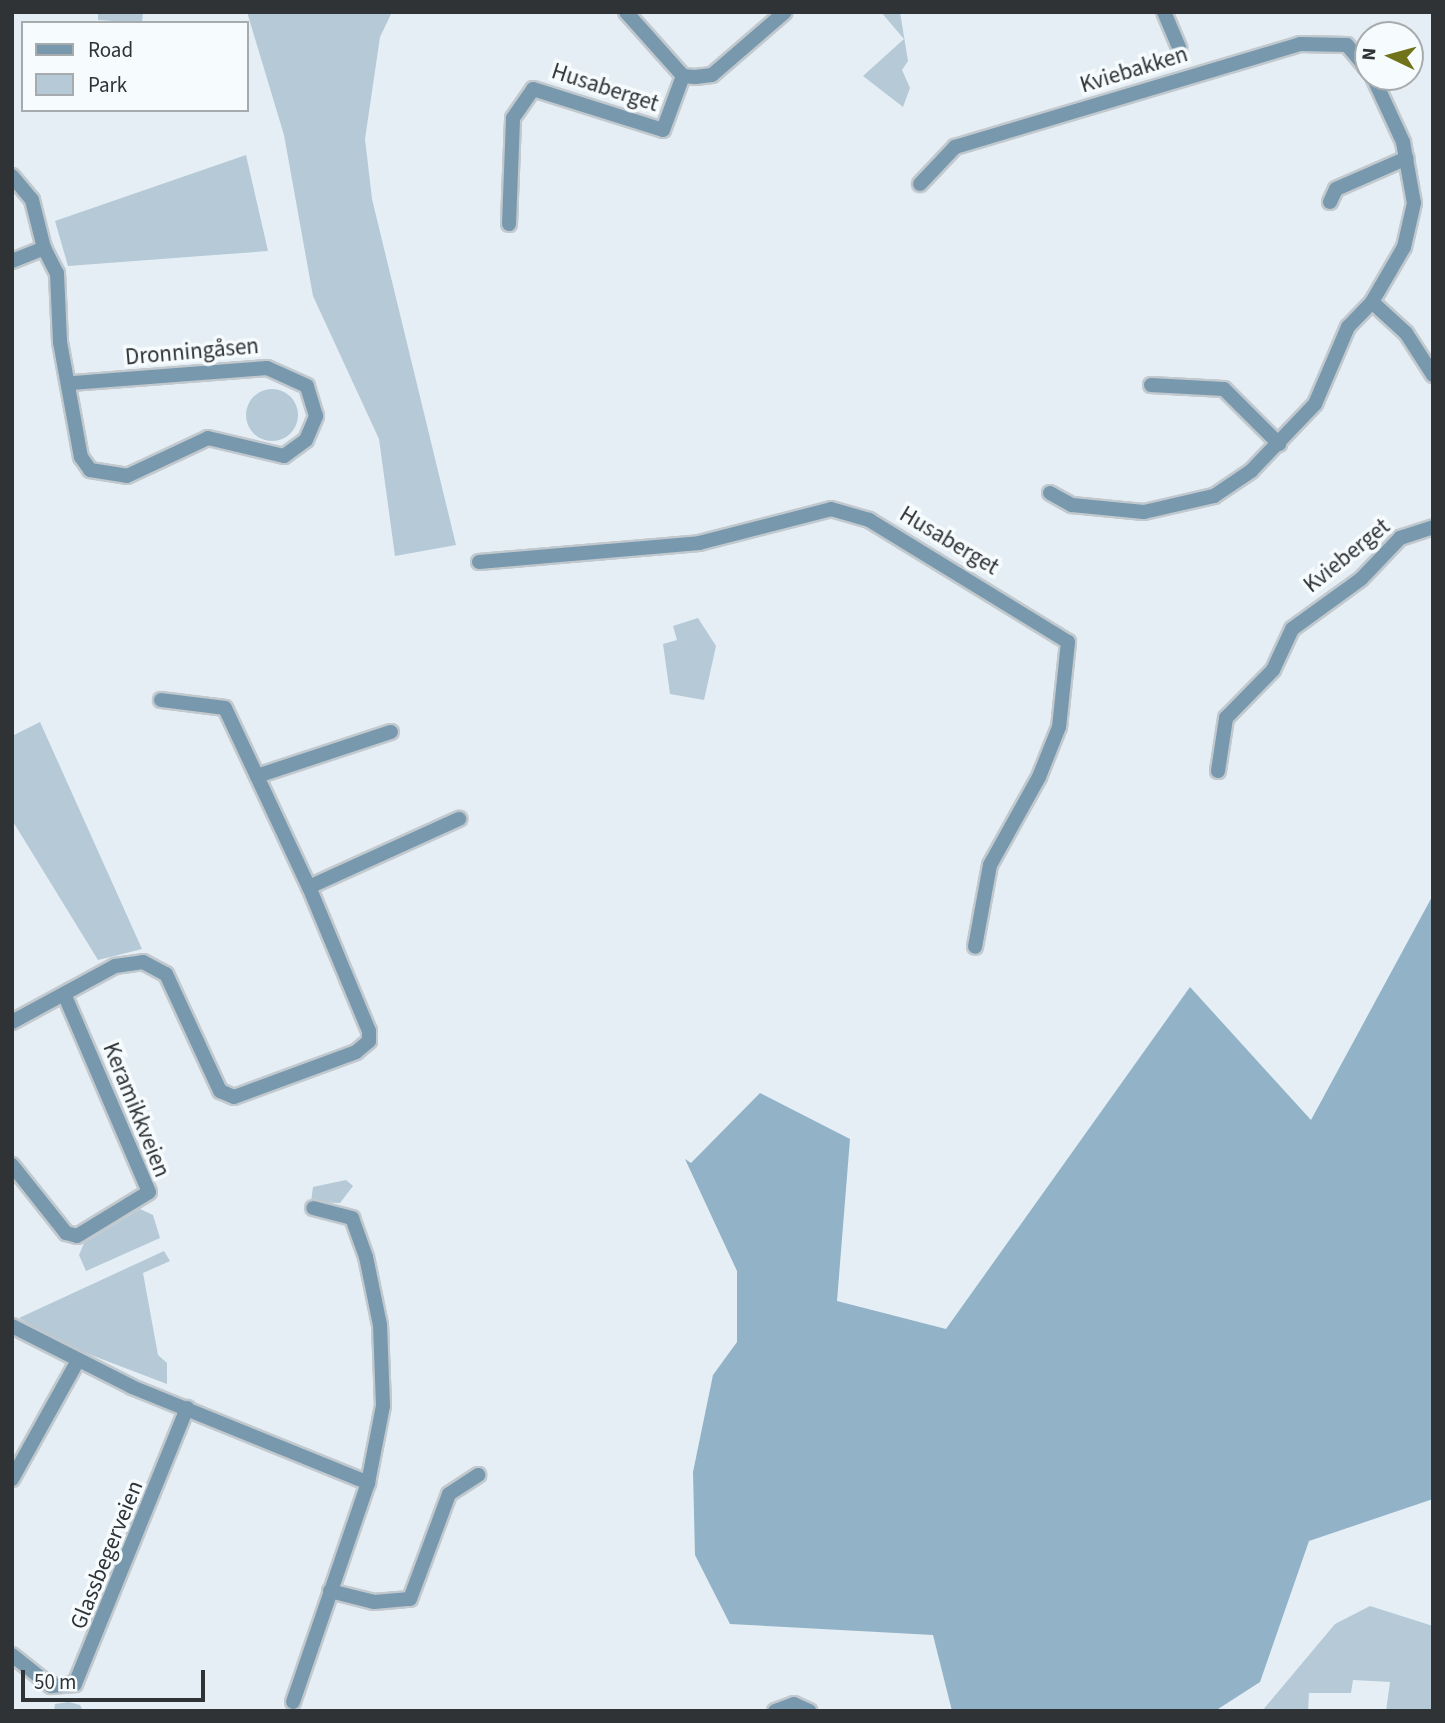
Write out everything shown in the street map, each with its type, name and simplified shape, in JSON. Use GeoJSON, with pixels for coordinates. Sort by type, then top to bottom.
{"type":"FeatureCollection","features":[{"type":"Feature","properties":{"kind":"street"},"geometry":{"type":"LineString","coordinates":[[626,12],[683,76],[712,75],[785,12]]}},
{"type":"Feature","properties":{"kind":"street"},"geometry":{"type":"LineString","coordinates":[[1164,12],[1179,48]]}},
{"type":"Feature","properties":{"kind":"street","name":"Kviebakken"},"geometry":{"type":"LineString","coordinates":[[920,184],[955,147],[1300,44],[1347,45],[1354,53]]}},
{"type":"Feature","properties":{"kind":"street","name":"Husaberget"},"geometry":{"type":"LineString","coordinates":[[509,224],[513,118],[533,89],[663,130],[683,76]]}},
{"type":"Feature","properties":{"kind":"street"},"geometry":{"type":"LineString","coordinates":[[1050,493],[1072,505],[1162,512],[1214,496],[1279,443],[1328,387],[1349,327],[1372,302],[1404,247],[1413,217],[1407,158],[1379,91]]}},
{"type":"Feature","properties":{"kind":"street"},"geometry":{"type":"LineString","coordinates":[[1330,202],[1336,189],[1407,158]]}},
{"type":"Feature","properties":{"kind":"street","name":"Dronningåsen"},"geometry":{"type":"LineString","coordinates":[[12,176],[32,200],[44,248],[57,273],[60,342],[71,383],[81,457],[90,470],[107,474],[141,471],[208,438],[284,456],[306,440],[316,416],[307,386],[267,368],[71,383]]}},
{"type":"Feature","properties":{"kind":"street"},"geometry":{"type":"LineString","coordinates":[[12,261],[44,248]]}},
{"type":"Feature","properties":{"kind":"street"},"geometry":{"type":"LineString","coordinates":[[1372,302],[1406,333],[1433,375]]}},
{"type":"Feature","properties":{"kind":"street"},"geometry":{"type":"LineString","coordinates":[[1151,385],[1224,389],[1279,443]]}},
{"type":"Feature","properties":{"kind":"street","name":"Husaberget"},"geometry":{"type":"LineString","coordinates":[[478,562],[699,543],[831,509],[869,520],[1068,642],[1059,727],[1039,777],[990,864],[975,947]]}},
{"type":"Feature","properties":{"kind":"street","name":"Kvieberget"},"geometry":{"type":"LineString","coordinates":[[1218,771],[1226,718],[1273,670],[1292,629],[1361,579],[1400,538],[1433,527]]}},
{"type":"Feature","properties":{"kind":"street"},"geometry":{"type":"LineString","coordinates":[[12,1022],[128,961],[158,967],[220,1091],[234,1097],[356,1052],[369,1041],[369,1031],[309,887],[225,708],[161,700]]}},
{"type":"Feature","properties":{"kind":"street"},"geometry":{"type":"LineString","coordinates":[[257,776],[391,732]]}},
{"type":"Feature","properties":{"kind":"street"},"geometry":{"type":"LineString","coordinates":[[309,887],[459,819]]}},
{"type":"Feature","properties":{"kind":"street","name":"Keramikkveien"},"geometry":{"type":"LineString","coordinates":[[12,1165],[66,1233],[77,1236],[149,1192],[64,994]]}},
{"type":"Feature","properties":{"kind":"street"},"geometry":{"type":"LineString","coordinates":[[293,1702],[368,1483],[383,1406],[376,1286],[352,1218],[313,1208]]}},
{"type":"Feature","properties":{"kind":"street"},"geometry":{"type":"LineString","coordinates":[[12,1326],[77,1362],[368,1483]]}},
{"type":"Feature","properties":{"kind":"street"},"geometry":{"type":"LineString","coordinates":[[12,1479],[77,1362]]}},
{"type":"Feature","properties":{"kind":"street","name":"Glassbegerveien"},"geometry":{"type":"LineString","coordinates":[[12,1655],[51,1686],[75,1684],[187,1408]]}},
{"type":"Feature","properties":{"kind":"street"},"geometry":{"type":"LineString","coordinates":[[330,1591],[374,1602],[411,1599],[449,1494],[478,1475]]}},
{"type":"Feature","properties":{"kind":"street"},"geometry":{"type":"LineString","coordinates":[[775,1711],[794,1704],[809,1711]]}},
{"type":"Feature","properties":{"kind":"green space"},"geometry":{"type":"Polygon","coordinates":[[[98,12],[143,12],[142,21],[98,20],[98,12]]]}},
{"type":"Feature","properties":{"kind":"green space"},"geometry":{"type":"Polygon","coordinates":[[[247,12],[392,12],[380,37],[365,139],[372,199],[456,545],[395,556],[379,439],[313,296],[284,135],[247,12]]]}},
{"type":"Feature","properties":{"kind":"green space"},"geometry":{"type":"Polygon","coordinates":[[[881,12],[900,12],[908,61],[902,70],[910,88],[903,107],[863,76],[904,39],[881,12]]]}},
{"type":"Feature","properties":{"kind":"green space"},"geometry":{"type":"Polygon","coordinates":[[[246,155],[268,251],[68,266],[55,221],[246,155]]]}},
{"type":"Feature","properties":{"kind":"green space"},"geometry":{"type":"Polygon","coordinates":[[[272,389],[282,391],[290,397],[296,405],[296,425],[290,433],[282,439],[272,441],[262,439],[254,433],[248,425],[246,415],[248,405],[254,397],[262,391],[272,389]]]}},
{"type":"Feature","properties":{"kind":"green space"},"geometry":{"type":"Polygon","coordinates":[[[698,618],[716,646],[704,700],[670,694],[663,644],[677,640],[673,626],[698,618]]]}},
{"type":"Feature","properties":{"kind":"green space"},"geometry":{"type":"Polygon","coordinates":[[[40,722],[142,949],[98,960],[12,820],[12,736],[40,722]]]}},
{"type":"Feature","properties":{"kind":"green space"},"geometry":{"type":"Polygon","coordinates":[[[346,1180],[353,1186],[340,1203],[311,1202],[313,1187],[346,1180]]]}},
{"type":"Feature","properties":{"kind":"green space"},"geometry":{"type":"Polygon","coordinates":[[[140,1209],[153,1215],[160,1238],[86,1271],[79,1255],[84,1243],[140,1209]]]}},
{"type":"Feature","properties":{"kind":"green space"},"geometry":{"type":"Polygon","coordinates":[[[164,1251],[170,1261],[143,1273],[158,1355],[167,1363],[167,1384],[57,1342],[19,1318],[164,1251]]]}},
{"type":"Feature","properties":{"kind":"green space"},"geometry":{"type":"Polygon","coordinates":[[[1370,1606],[1433,1626],[1433,1711],[1386,1711],[1390,1682],[1353,1680],[1351,1693],[1309,1693],[1308,1711],[1262,1711],[1335,1624],[1370,1606]]]}},
{"type":"Feature","properties":{"kind":"green space"},"geometry":{"type":"Polygon","coordinates":[[[69,1702],[80,1705],[83,1711],[54,1711],[55,1704],[69,1702]]]}},
{"type":"Feature","properties":{"kind":"shaded area"},"geometry":{"type":"Polygon","coordinates":[[[1433,895],[1433,1499],[1309,1541],[1260,1682],[1215,1711],[952,1711],[933,1635],[730,1624],[695,1555],[693,1472],[713,1375],[737,1342],[737,1271],[685,1159],[691,1163],[760,1093],[850,1139],[837,1301],[946,1329],[1190,987],[1311,1120],[1433,895]]]}}]}
